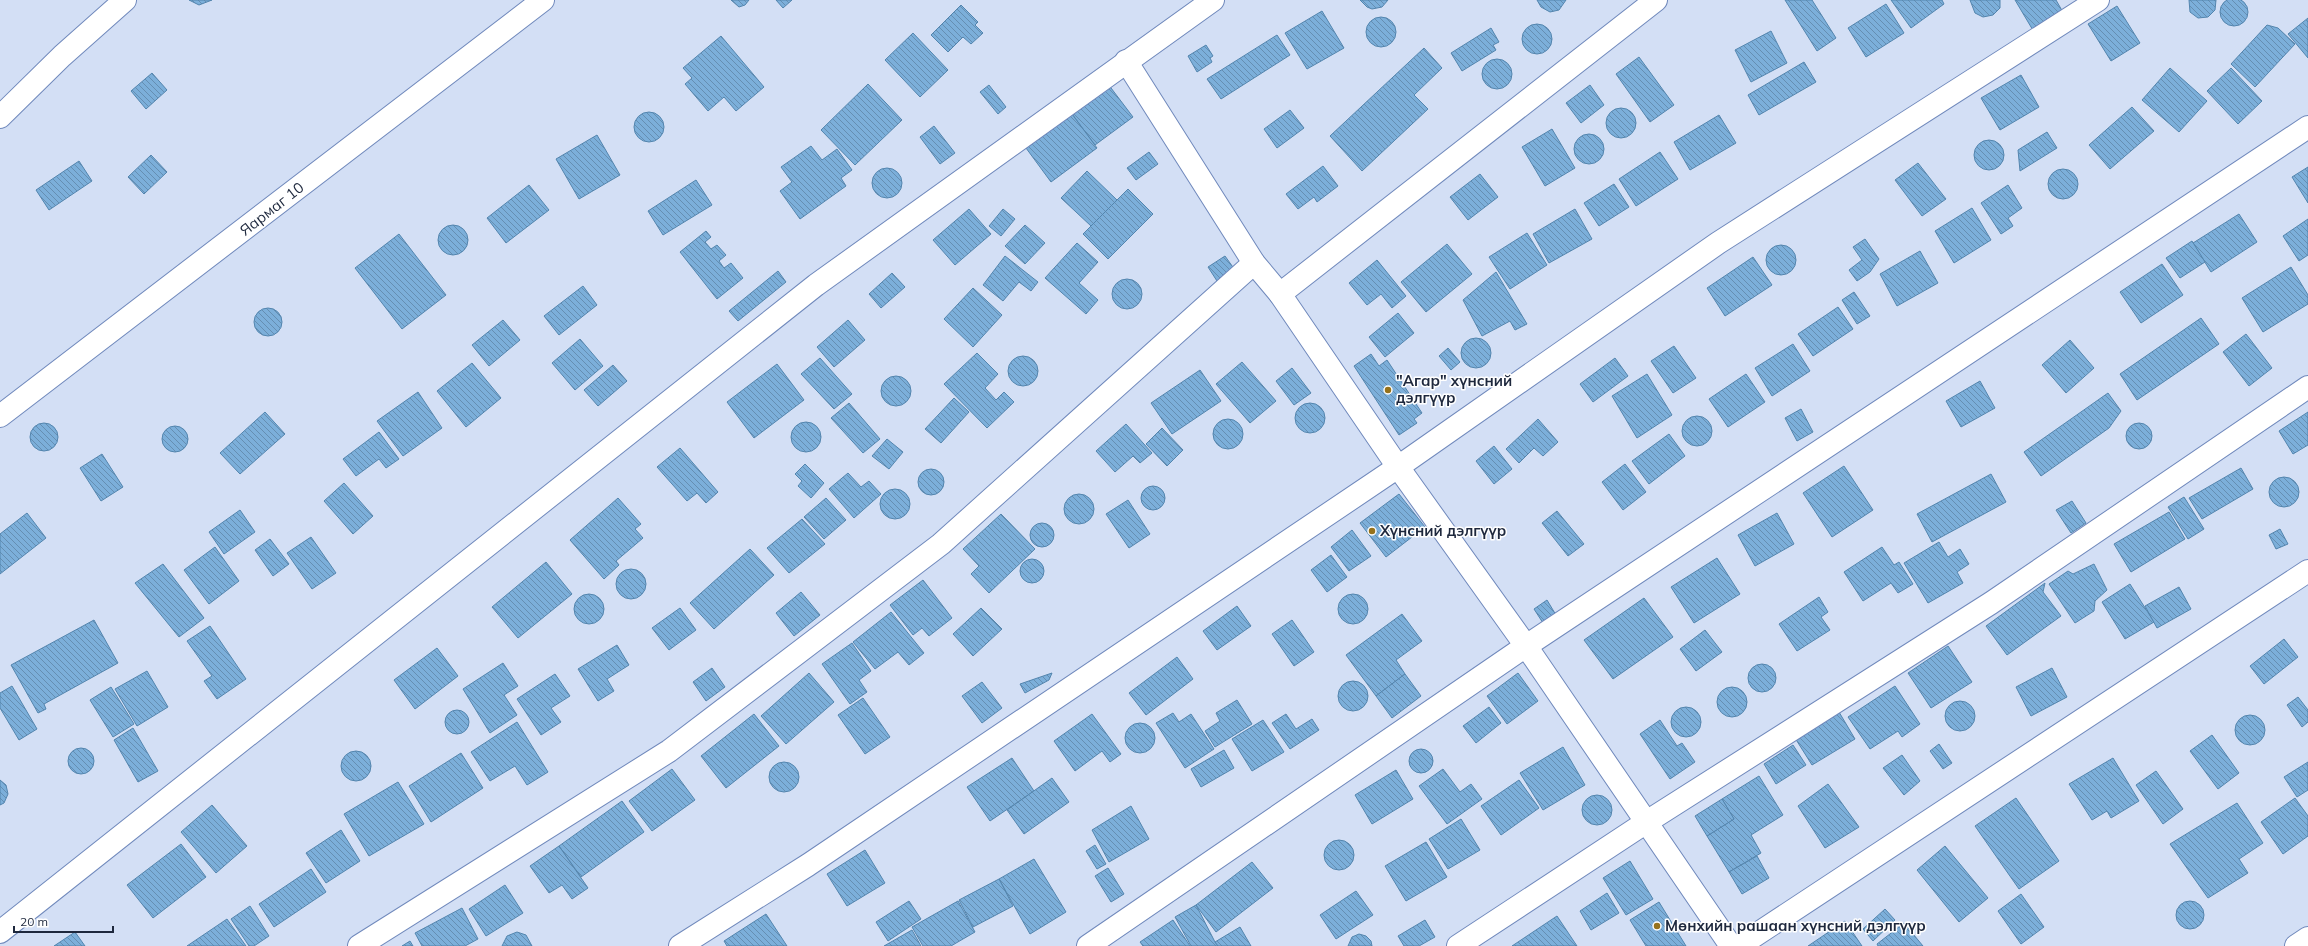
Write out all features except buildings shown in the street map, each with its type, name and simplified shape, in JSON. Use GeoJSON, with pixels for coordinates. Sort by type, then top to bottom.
{"type":"FeatureCollection","features":[{"type":"Feature","properties":{"kind":"street"},"geometry":{"type":"LineString","coordinates":[[0,117],[62,56],[125,0]]}},
{"type":"Feature","properties":{"kind":"street","name":"Яармаг 10"},"geometry":{"type":"LineString","coordinates":[[0,416],[543,0]]}},
{"type":"Feature","properties":{"kind":"street"},"geometry":{"type":"LineString","coordinates":[[0,932],[816,285],[1213,0]]}},
{"type":"Feature","properties":{"kind":"street"},"geometry":{"type":"LineString","coordinates":[[1280,294],[1656,0]]}},
{"type":"Feature","properties":{"kind":"street"},"geometry":{"type":"LineString","coordinates":[[680,946],[815,861],[1398,466],[1718,243],[2098,0]]}},
{"type":"Feature","properties":{"kind":"street"},"geometry":{"type":"LineString","coordinates":[[1126,61],[1254,263],[1280,294],[1398,466],[1526,646],[1645,823],[1731,946]]}},
{"type":"Feature","properties":{"kind":"street"},"geometry":{"type":"LineString","coordinates":[[1088,946],[1526,646],[2308,127]]}},
{"type":"Feature","properties":{"kind":"street"},"geometry":{"type":"LineString","coordinates":[[359,946],[669,751],[941,544],[1254,263]]}},
{"type":"Feature","properties":{"kind":"street"},"geometry":{"type":"LineString","coordinates":[[1458,946],[1645,823],[1991,603],[2308,387]]}},
{"type":"Feature","properties":{"kind":"street"},"geometry":{"type":"LineString","coordinates":[[1739,946],[2308,571]]}},
{"type":"Feature","properties":{"kind":"street"},"geometry":{"type":"LineString","coordinates":[[2296,946],[2308,938]]}},
{"type":"Feature","properties":{"kind":"place","name":"\"Агар\" хүнсний дэлгүүр"},"geometry":{"type":"Point","coordinates":[1388,390]}},
{"type":"Feature","properties":{"kind":"place","name":"Хүнсний дэлгүүр"},"geometry":{"type":"Point","coordinates":[1372,531]}},
{"type":"Feature","properties":{"kind":"place","name":"Мөнхийн рашаан хүнсний дэлгүүр"},"geometry":{"type":"Point","coordinates":[1657,926]}}]}
